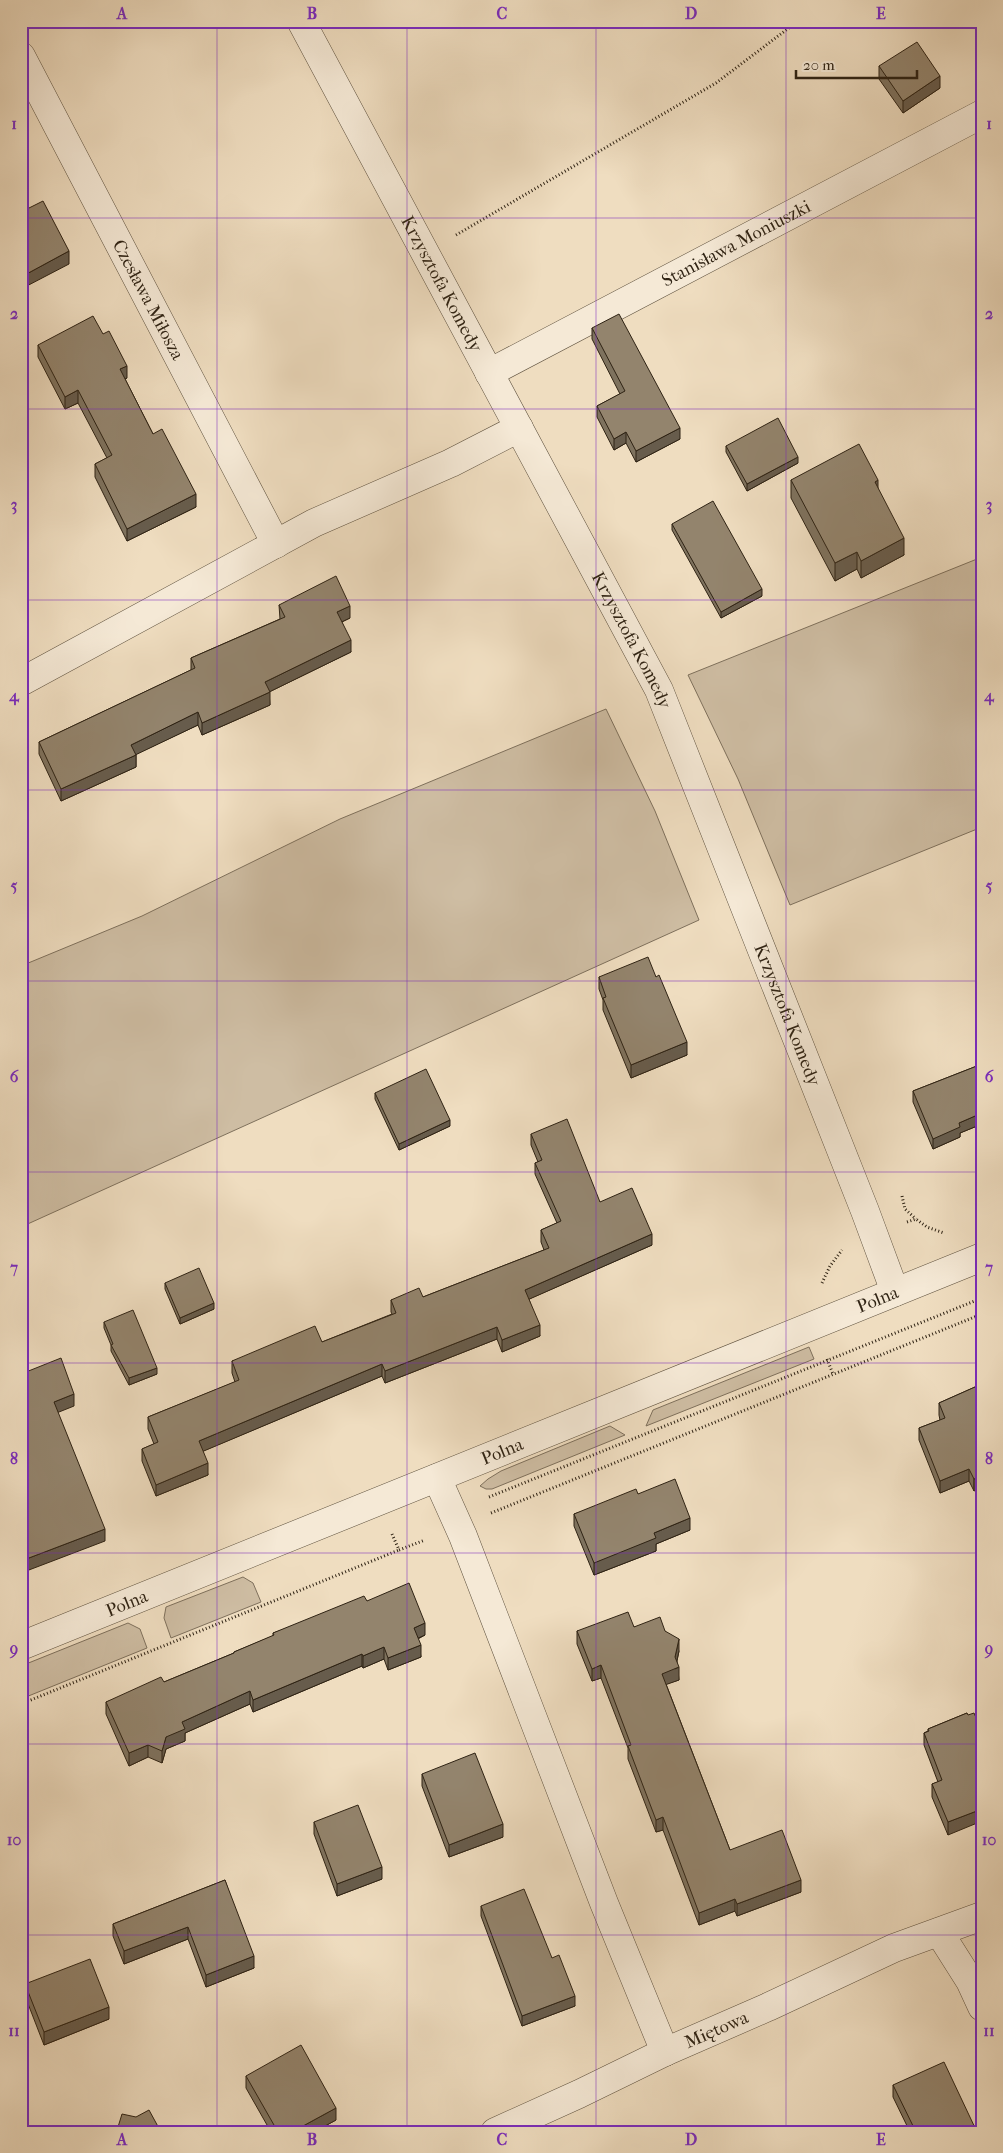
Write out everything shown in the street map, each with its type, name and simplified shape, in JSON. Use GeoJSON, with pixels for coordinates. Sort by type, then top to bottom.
{"type":"FeatureCollection","features":[{"type":"Feature","properties":{"kind":"street","name":"Krzysztofa Komedy"},"geometry":{"type":"LineString","coordinates":[[301,21],[659,690],[865,1211],[895,1292]]}},
{"type":"Feature","properties":{"kind":"street","name":"Czesława Miłosza"},"geometry":{"type":"LineString","coordinates":[[21,56],[276,544]]}},
{"type":"Feature","properties":{"kind":"street","name":"Stanisława Moniuszki"},"geometry":{"type":"LineString","coordinates":[[489,373],[982,114]]}},
{"type":"Feature","properties":{"kind":"street"},"geometry":{"type":"LineString","coordinates":[[21,682],[234,569],[314,523],[451,463],[519,428]]}},
{"type":"Feature","properties":{"kind":"street","name":"Polna"},"geometry":{"type":"LineString","coordinates":[[21,1646],[982,1257]]}},
{"type":"Feature","properties":{"kind":"street"},"geometry":{"type":"LineString","coordinates":[[438,1478],[604,1903],[665,2052]]}},
{"type":"Feature","properties":{"kind":"street","name":"Miętowa"},"geometry":{"type":"LineString","coordinates":[[495,2132],[894,1948],[982,1916]]}},
{"type":"Feature","properties":{"kind":"street"},"geometry":{"type":"LineString","coordinates":[[939,1932],[970,1981],[982,2007]]}},
{"type":"Feature","properties":{"kind":"path"},"geometry":{"type":"LineString","coordinates":[[785,21],[792,26]]}},
{"type":"Feature","properties":{"kind":"path"},"geometry":{"type":"LineString","coordinates":[[425,253],[716,83],[798,21]]}},
{"type":"Feature","properties":{"kind":"path"},"geometry":{"type":"LineString","coordinates":[[902,1196],[905,1209],[916,1219],[927,1227],[949,1235]]}},
{"type":"Feature","properties":{"kind":"path"},"geometry":{"type":"LineString","coordinates":[[901,1224],[916,1219]]}},
{"type":"Feature","properties":{"kind":"path"},"geometry":{"type":"LineString","coordinates":[[449,1505],[495,1496],[982,1298]]}},
{"type":"Feature","properties":{"kind":"path"},"geometry":{"type":"LineString","coordinates":[[483,1516],[982,1314]]}},
{"type":"Feature","properties":{"kind":"path"},"geometry":{"type":"LineString","coordinates":[[825,1354],[833,1374]]}},
{"type":"Feature","properties":{"kind":"path"},"geometry":{"type":"LineString","coordinates":[[388,1526],[399,1550]]}},
{"type":"Feature","properties":{"kind":"path"},"geometry":{"type":"LineString","coordinates":[[21,1704],[434,1536]]}},
{"type":"Feature","properties":{"kind":"shaded area"},"geometry":{"type":"Polygon","coordinates":[[[982,557],[982,827],[790,905],[738,779],[688,675],[982,557]]]}},
{"type":"Feature","properties":{"kind":"shaded area"},"geometry":{"type":"Polygon","coordinates":[[[606,709],[655,811],[699,920],[21,1227],[21,966],[142,916],[340,819],[606,709]]]}},
{"type":"Feature","properties":{"kind":"shaded area"},"geometry":{"type":"Polygon","coordinates":[[[809,1347],[814,1359],[646,1426],[653,1410],[809,1347]]]}},
{"type":"Feature","properties":{"kind":"shaded area"},"geometry":{"type":"Polygon","coordinates":[[[610,1426],[625,1435],[492,1489],[480,1486],[501,1471],[610,1426]]]}},
{"type":"Feature","properties":{"kind":"shaded area"},"geometry":{"type":"Polygon","coordinates":[[[243,1577],[253,1583],[261,1602],[171,1638],[164,1618],[166,1607],[243,1577]]]}},
{"type":"Feature","properties":{"kind":"shaded area"},"geometry":{"type":"Polygon","coordinates":[[[128,1623],[140,1629],[147,1648],[21,1699],[21,1666],[128,1623]]]}},
{"type":"Feature","properties":{"kind":"building"},"geometry":{"type":"Polygon","coordinates":[[[917,42],[940,76],[903,101],[879,66],[917,42]]]}},
{"type":"Feature","properties":{"kind":"building"},"geometry":{"type":"Polygon","coordinates":[[[43,201],[69,251],[21,277],[21,202],[23,202],[27,209],[43,201]]]}},
{"type":"Feature","properties":{"kind":"building"},"geometry":{"type":"Polygon","coordinates":[[[619,314],[680,428],[636,451],[626,432],[614,439],[597,406],[625,391],[592,328],[619,314]]]}},
{"type":"Feature","properties":{"kind":"building"},"geometry":{"type":"Polygon","coordinates":[[[93,316],[103,334],[109,331],[127,366],[120,369],[153,434],[162,429],[196,494],[127,529],[95,464],[112,455],[78,390],[65,397],[38,345],[93,316]]]}},
{"type":"Feature","properties":{"kind":"building"},"geometry":{"type":"Polygon","coordinates":[[[778,418],[798,457],[747,484],[726,446],[778,418]]]}},
{"type":"Feature","properties":{"kind":"building"},"geometry":{"type":"Polygon","coordinates":[[[859,444],[878,480],[875,482],[904,538],[861,561],[857,552],[835,563],[791,480],[859,444]]]}},
{"type":"Feature","properties":{"kind":"building"},"geometry":{"type":"Polygon","coordinates":[[[713,501],[762,589],[721,612],[672,524],[713,501]]]}},
{"type":"Feature","properties":{"kind":"building"},"geometry":{"type":"Polygon","coordinates":[[[336,576],[350,606],[337,612],[351,640],[265,682],[270,692],[202,723],[198,712],[131,745],[136,755],[61,789],[39,742],[195,668],[191,658],[285,617],[279,605],[336,576]]]}},
{"type":"Feature","properties":{"kind":"building"},"geometry":{"type":"Polygon","coordinates":[[[648,957],[656,977],[659,975],[687,1042],[631,1065],[603,998],[606,997],[599,977],[648,957]]]}},
{"type":"Feature","properties":{"kind":"building"},"geometry":{"type":"Polygon","coordinates":[[[982,1064],[982,1113],[959,1123],[960,1127],[933,1139],[913,1091],[982,1064]]]}},
{"type":"Feature","properties":{"kind":"building"},"geometry":{"type":"Polygon","coordinates":[[[426,1069],[450,1120],[399,1144],[375,1093],[426,1069]]]}},
{"type":"Feature","properties":{"kind":"building"},"geometry":{"type":"Polygon","coordinates":[[[567,1119],[600,1202],[632,1188],[652,1234],[525,1290],[540,1325],[502,1340],[497,1327],[385,1371],[382,1364],[199,1441],[208,1463],[156,1485],[142,1449],[158,1442],[148,1417],[239,1380],[232,1361],[315,1326],[322,1342],[396,1313],[391,1300],[419,1288],[423,1297],[549,1248],[541,1230],[561,1221],[535,1163],[542,1160],[531,1134],[567,1119]]]}},
{"type":"Feature","properties":{"kind":"building"},"geometry":{"type":"Polygon","coordinates":[[[199,1268],[214,1303],[180,1318],[165,1283],[199,1268]]]}},
{"type":"Feature","properties":{"kind":"building"},"geometry":{"type":"Polygon","coordinates":[[[133,1310],[157,1368],[129,1378],[111,1345],[113,1344],[104,1322],[133,1310]]]}},
{"type":"Feature","properties":{"kind":"building"},"geometry":{"type":"Polygon","coordinates":[[[61,1358],[74,1394],[54,1402],[105,1529],[21,1561],[21,1374],[61,1358]]]}},
{"type":"Feature","properties":{"kind":"building"},"geometry":{"type":"Polygon","coordinates":[[[975,1387],[982,1403],[982,1476],[974,1479],[969,1469],[940,1481],[919,1428],[945,1418],[939,1403],[975,1387]]]}},
{"type":"Feature","properties":{"kind":"building"},"geometry":{"type":"Polygon","coordinates":[[[675,1479],[690,1518],[654,1533],[656,1538],[594,1563],[574,1514],[636,1489],[638,1494],[675,1479]]]}},
{"type":"Feature","properties":{"kind":"building"},"geometry":{"type":"Polygon","coordinates":[[[409,1583],[425,1623],[414,1628],[421,1645],[388,1658],[384,1647],[363,1656],[362,1654],[253,1700],[250,1691],[182,1722],[185,1729],[166,1737],[162,1751],[148,1745],[129,1753],[106,1702],[161,1677],[164,1682],[234,1653],[274,1635],[273,1633],[364,1596],[367,1601],[409,1583]]]}},
{"type":"Feature","properties":{"kind":"building"},"geometry":{"type":"Polygon","coordinates":[[[628,1612],[634,1627],[660,1617],[665,1631],[679,1639],[675,1657],[679,1667],[662,1674],[730,1850],[782,1830],[801,1880],[737,1904],[735,1899],[699,1913],[663,1817],[656,1820],[628,1746],[631,1745],[601,1665],[592,1669],[577,1631],[628,1612]]]}},
{"type":"Feature","properties":{"kind":"building"},"geometry":{"type":"Polygon","coordinates":[[[967,1713],[968,1715],[974,1713],[982,1732],[982,1809],[948,1822],[932,1784],[942,1780],[924,1733],[929,1731],[928,1729],[967,1713]]]}},
{"type":"Feature","properties":{"kind":"building"},"geometry":{"type":"Polygon","coordinates":[[[475,1753],[503,1824],[449,1845],[422,1774],[475,1753]]]}},
{"type":"Feature","properties":{"kind":"building"},"geometry":{"type":"Polygon","coordinates":[[[358,1805],[382,1867],[337,1884],[314,1822],[358,1805]]]}},
{"type":"Feature","properties":{"kind":"building"},"geometry":{"type":"Polygon","coordinates":[[[225,1880],[254,1956],[206,1975],[188,1927],[124,1951],[113,1924],[225,1880]]]}},
{"type":"Feature","properties":{"kind":"building"},"geometry":{"type":"Polygon","coordinates":[[[524,1889],[552,1958],[559,1955],[575,1996],[522,2016],[481,1906],[524,1889]]]}},
{"type":"Feature","properties":{"kind":"building"},"geometry":{"type":"Polygon","coordinates":[[[90,1959],[109,2007],[44,2032],[25,1984],[90,1959]]]}},
{"type":"Feature","properties":{"kind":"building"},"geometry":{"type":"Polygon","coordinates":[[[301,2045],[336,2108],[292,2132],[278,2132],[246,2076],[301,2045]]]}},
{"type":"Feature","properties":{"kind":"building"},"geometry":{"type":"Polygon","coordinates":[[[944,2062],[977,2132],[916,2132],[893,2085],[944,2062]]]}},
{"type":"Feature","properties":{"kind":"building"},"geometry":{"type":"Polygon","coordinates":[[[149,2110],[161,2132],[109,2132],[118,2127],[122,2114],[136,2117],[149,2110]]]}}]}
